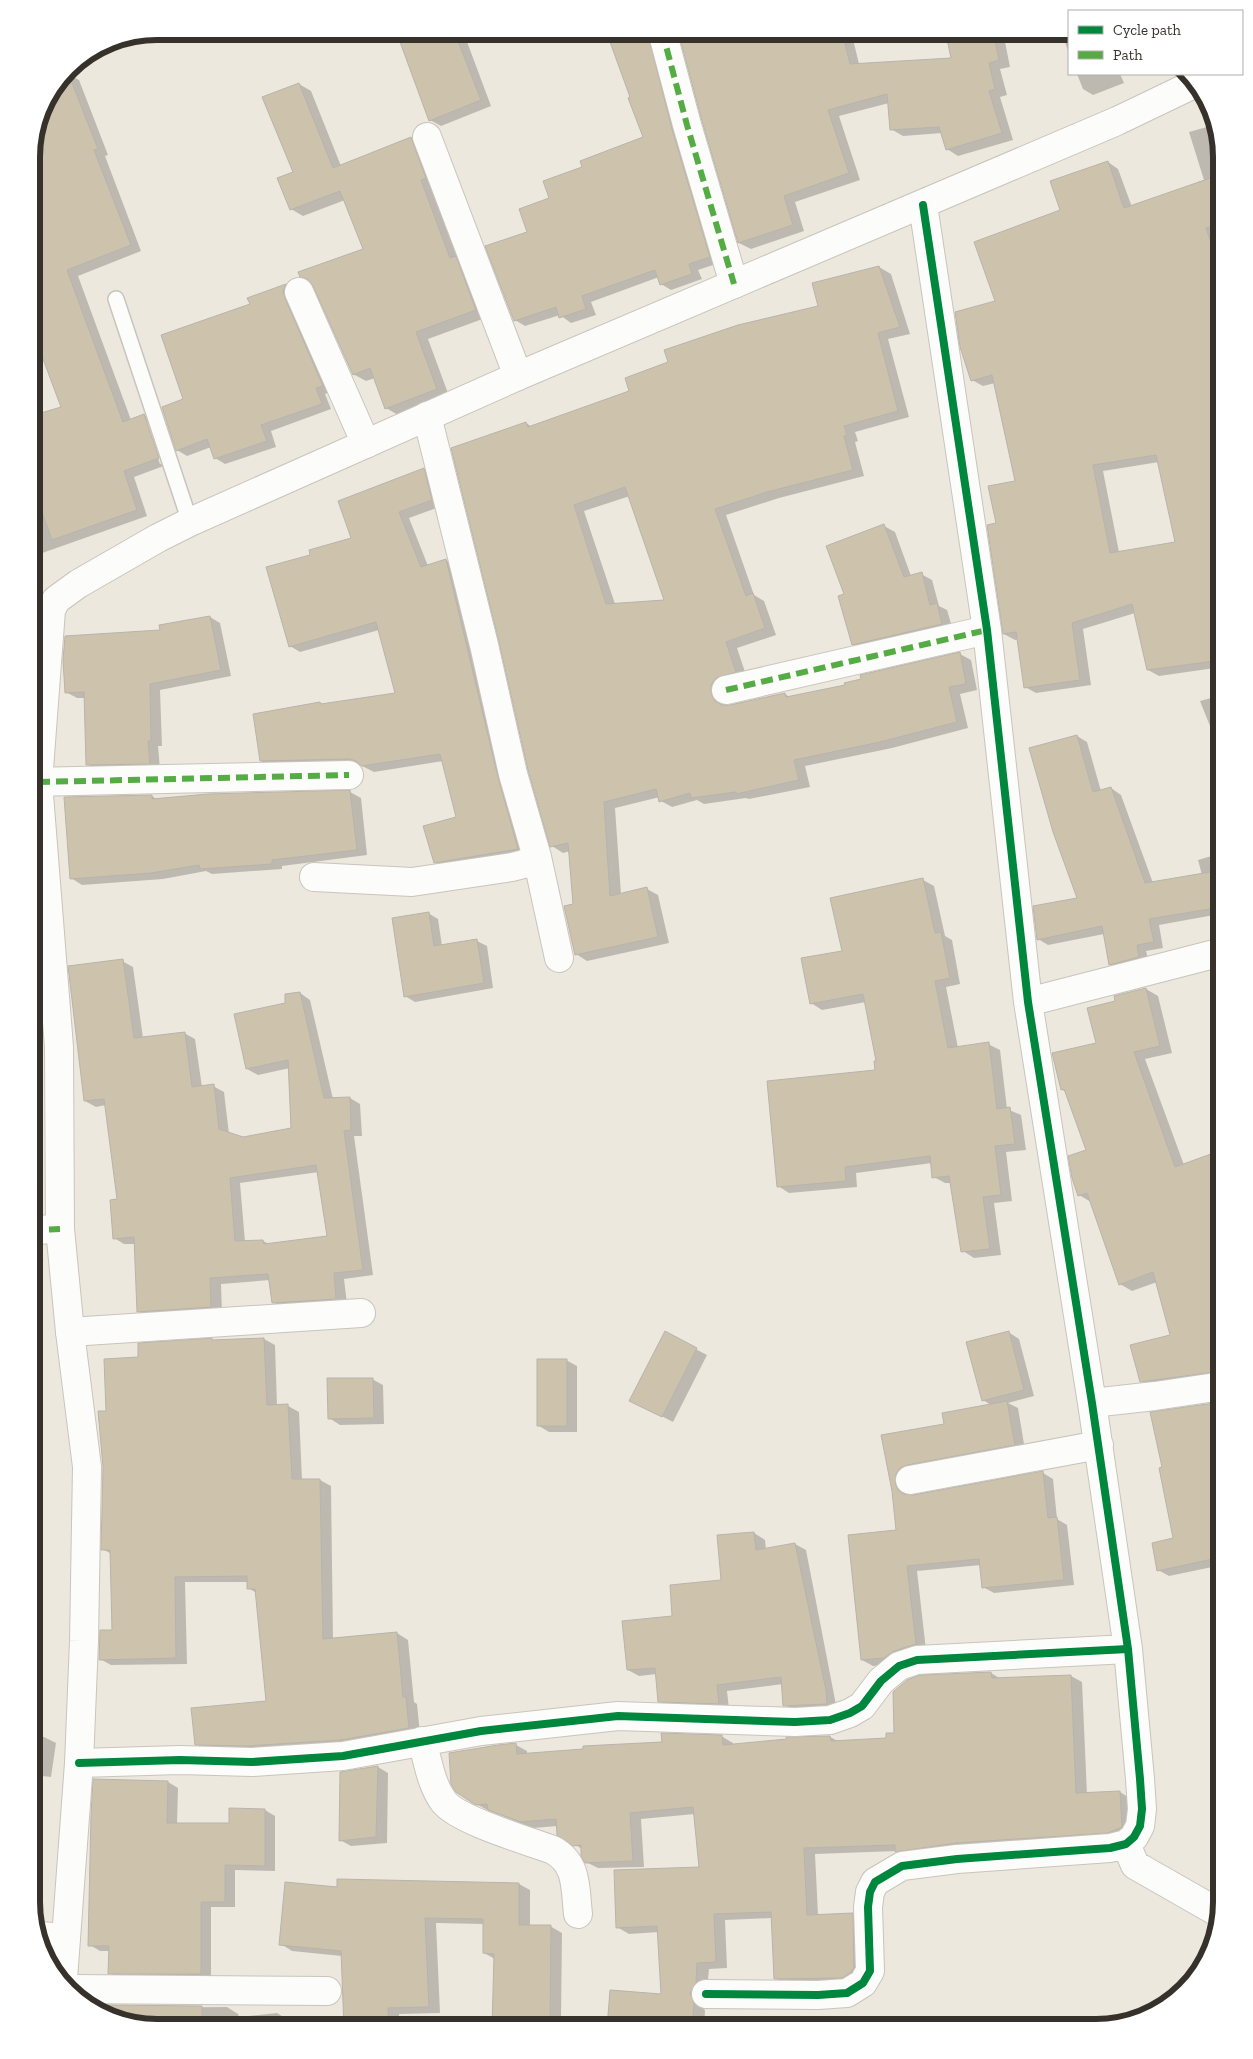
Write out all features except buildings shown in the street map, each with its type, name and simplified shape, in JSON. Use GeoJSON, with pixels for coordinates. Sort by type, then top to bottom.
{"type":"FeatureCollection","features":[{"type":"Feature","properties":{"kind":"street"},"geometry":{"type":"LineString","coordinates":[[664,40],[687,125],[734,284]]}},
{"type":"Feature","properties":{"kind":"street"},"geometry":{"type":"LineString","coordinates":[[40,728],[51,610],[56,600],[78,584],[158,538],[518,376],[1117,122],[1189,87]]}},
{"type":"Feature","properties":{"kind":"street"},"geometry":{"type":"LineString","coordinates":[[427,137],[518,376]]}},
{"type":"Feature","properties":{"kind":"street"},"geometry":{"type":"LineString","coordinates":[[706,1994],[847,1993],[863,1983],[870,1971],[868,1907],[870,1892],[875,1882],[902,1866],[1110,1848],[1126,1844],[1134,1837],[1140,1826],[1142,1809],[1128,1649],[1092,1403],[1028,1002],[987,630],[923,205]]}},
{"type":"Feature","properties":{"kind":"street"},"geometry":{"type":"LineString","coordinates":[[299,292],[366,444]]}},
{"type":"Feature","properties":{"kind":"street"},"geometry":{"type":"LineString","coordinates":[[427,416],[484,646],[513,774],[537,857],[559,958]]}},
{"type":"Feature","properties":{"kind":"street"},"geometry":{"type":"LineString","coordinates":[[726,690],[987,630]]}},
{"type":"Feature","properties":{"kind":"street"},"geometry":{"type":"LineString","coordinates":[[40,782],[349,775]]}},
{"type":"Feature","properties":{"kind":"street"},"geometry":{"type":"LineString","coordinates":[[40,837],[59,1047],[60,1229],[70,1332],[87,1466],[84,1641],[79,1763],[52,1937],[60,1967]]}},
{"type":"Feature","properties":{"kind":"street"},"geometry":{"type":"LineString","coordinates":[[314,877],[412,882],[429,881],[512,867],[524,864],[537,857]]}},
{"type":"Feature","properties":{"kind":"street"},"geometry":{"type":"LineString","coordinates":[[1028,1002],[1213,954]]}},
{"type":"Feature","properties":{"kind":"street"},"geometry":{"type":"LineString","coordinates":[[40,1230],[60,1229]]}},
{"type":"Feature","properties":{"kind":"street"},"geometry":{"type":"LineString","coordinates":[[70,1332],[361,1313]]}},
{"type":"Feature","properties":{"kind":"street"},"geometry":{"type":"LineString","coordinates":[[1092,1403],[1213,1387]]}},
{"type":"Feature","properties":{"kind":"street"},"geometry":{"type":"LineString","coordinates":[[910,1480],[1098,1445]]}},
{"type":"Feature","properties":{"kind":"street"},"geometry":{"type":"LineString","coordinates":[[79,1763],[180,1760],[252,1762],[342,1756],[480,1731],[618,1716],[795,1722],[830,1720],[850,1713],[862,1706],[881,1681],[899,1666],[917,1660],[1128,1649]]}},
{"type":"Feature","properties":{"kind":"street"},"geometry":{"type":"LineString","coordinates":[[422,1741],[434,1785],[445,1803],[460,1816],[553,1850],[563,1856],[570,1864],[574,1876],[578,1914]]}},
{"type":"Feature","properties":{"kind":"street"},"geometry":{"type":"LineString","coordinates":[[1126,1844],[1135,1865],[1213,1909]]}},
{"type":"Feature","properties":{"kind":"street"},"geometry":{"type":"LineString","coordinates":[[79,1989],[327,1991]]}},
{"type":"Feature","properties":{"kind":"lane"},"geometry":{"type":"LineString","coordinates":[[116,299],[190,522]]}},
{"type":"Feature","properties":{"kind":"marked path"},"geometry":{"type":"LineString","coordinates":[[664,40],[687,125],[734,284]]}},
{"type":"Feature","properties":{"kind":"marked path"},"geometry":{"type":"LineString","coordinates":[[726,690],[987,630]]}},
{"type":"Feature","properties":{"kind":"marked path"},"geometry":{"type":"LineString","coordinates":[[40,782],[349,775]]}},
{"type":"Feature","properties":{"kind":"marked path"},"geometry":{"type":"LineString","coordinates":[[40,1230],[60,1229]]}},
{"type":"Feature","properties":{"kind":"cycle path"},"geometry":{"type":"LineString","coordinates":[[706,1994],[818,1995],[847,1993],[863,1983],[870,1971],[868,1907],[870,1892],[875,1882],[902,1866],[957,1859],[1110,1848],[1126,1844],[1134,1837],[1140,1826],[1142,1809],[1140,1779],[1128,1649],[1092,1403],[1028,1002],[987,630],[923,205]]}},
{"type":"Feature","properties":{"kind":"cycle path"},"geometry":{"type":"LineString","coordinates":[[79,1763],[180,1760],[252,1762],[343,1756],[481,1731],[618,1716],[795,1722],[830,1720],[850,1713],[862,1706],[881,1681],[899,1666],[917,1660],[1128,1649]]}}]}
